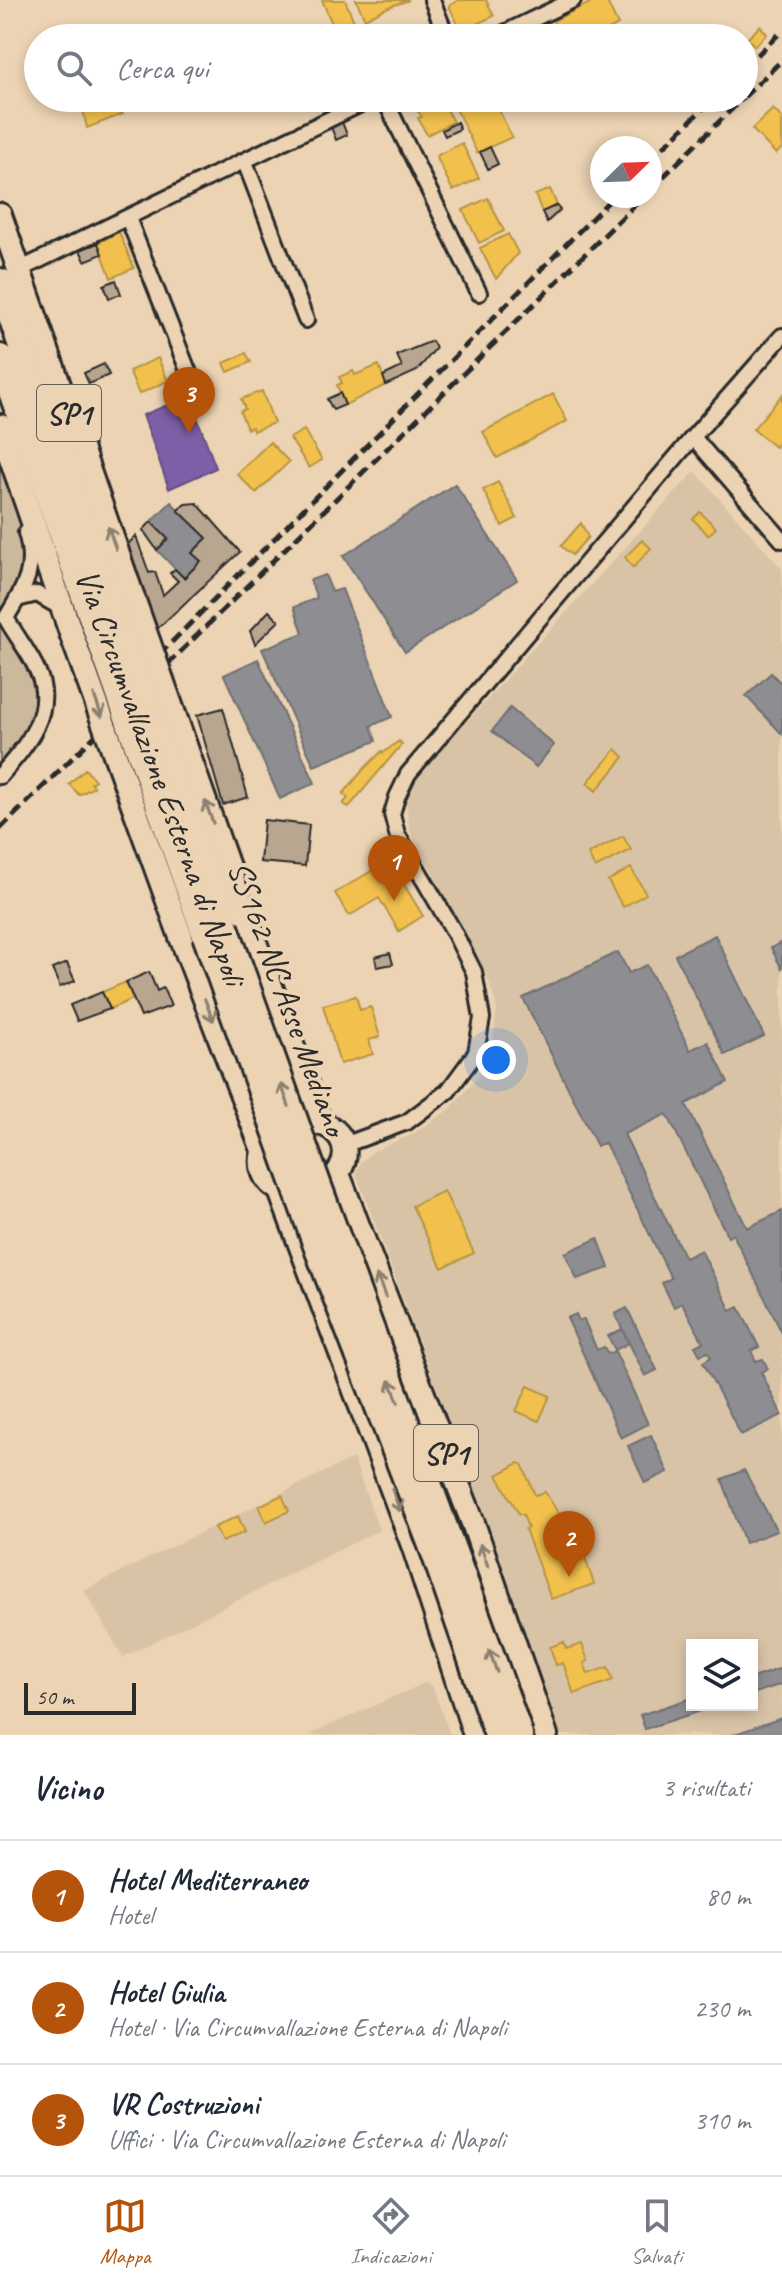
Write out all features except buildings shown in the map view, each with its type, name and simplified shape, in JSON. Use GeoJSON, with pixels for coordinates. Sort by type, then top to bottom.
{"type":"FeatureCollection","features":[{"type":"Feature","properties":{"kind":"highway","name":"SS162 NC Asse Mediano"},"geometry":{"type":"LineString","coordinates":[[10,276],[105,622],[314,1236],[435,1553],[498,1735]]}},
{"type":"Feature","properties":{"kind":"highway","name":"SS162 NC Asse Mediano"},"geometry":{"type":"LineString","coordinates":[[0,358],[232,950],[457,1558],[519,1735]]}},
{"type":"Feature","properties":{"kind":"main road"},"geometry":{"type":"LineString","coordinates":[[0,215],[10,276]]}},
{"type":"Feature","properties":{"kind":"main road","name":"Via Circumvallazione Esterna di Napoli"},"geometry":{"type":"LineString","coordinates":[[0,426],[63,609],[105,622],[244,912],[315,1122],[338,1133],[344,1145]]}},
{"type":"Feature","properties":{"kind":"main road","name":"Via Circumvallazione Esterna di Napoli"},"geometry":{"type":"LineString","coordinates":[[105,622],[181,937],[266,1145],[261,1168],[265,1178],[285,1192],[414,1548],[475,1735]]}},
{"type":"Feature","properties":{"kind":"main road","name":"SP1"},"geometry":{"type":"LineString","coordinates":[[344,1145],[344,1163],[335,1177],[473,1523],[546,1735]]}},
{"type":"Feature","properties":{"kind":"street"},"geometry":{"type":"LineString","coordinates":[[432,0],[441,24]]}},
{"type":"Feature","properties":{"kind":"street"},"geometry":{"type":"LineString","coordinates":[[518,24],[551,5],[573,0]]}},
{"type":"Feature","properties":{"kind":"street"},"geometry":{"type":"LineString","coordinates":[[10,276],[345,112]]}},
{"type":"Feature","properties":{"kind":"street"},"geometry":{"type":"LineString","coordinates":[[391,112],[479,293]]}},
{"type":"Feature","properties":{"kind":"street"},"geometry":{"type":"LineString","coordinates":[[245,162],[306,320]]}},
{"type":"Feature","properties":{"kind":"street"},"geometry":{"type":"LineString","coordinates":[[128,218],[198,396]]}},
{"type":"Feature","properties":{"kind":"street"},"geometry":{"type":"LineString","coordinates":[[344,1145],[407,1122],[448,1091],[476,1053],[482,1018],[474,972],[397,834],[392,814],[408,774],[782,336]]}},
{"type":"Feature","properties":{"kind":"street"},"geometry":{"type":"LineString","coordinates":[[693,437],[782,540]]}},
{"type":"Feature","properties":{"kind":"street"},"geometry":{"type":"LineString","coordinates":[[0,776],[27,743],[43,710],[39,674],[6,618],[28,576],[32,552],[17,505],[17,474]]}},
{"type":"Feature","properties":{"kind":"street"},"geometry":{"type":"LineString","coordinates":[[17,599],[37,594],[63,609]]}},
{"type":"Feature","properties":{"kind":"shaded area"},"geometry":{"type":"Polygon","coordinates":[[[0,447],[27,546],[21,583],[6,603],[1,625],[30,667],[39,698],[25,736],[0,768],[0,447]]]}},
{"type":"Feature","properties":{"kind":"shaded area"},"geometry":{"type":"Polygon","coordinates":[[[695,471],[782,569],[782,1735],[560,1735],[471,1480],[356,1173],[361,1162],[374,1151],[411,1135],[449,1110],[478,1077],[492,1049],[497,1008],[488,978],[409,828],[406,799],[418,775],[695,471]]]}},
{"type":"Feature","properties":{"kind":"shaded area"},"geometry":{"type":"Polygon","coordinates":[[[353,1458],[379,1530],[123,1657],[84,1590],[353,1458]]]}},
{"type":"Feature","properties":{"kind":"shaded area"},"geometry":{"type":"Polygon","coordinates":[[[425,1683],[432,1686],[450,1735],[308,1735],[425,1683]]]}},
{"type":"Feature","properties":{"kind":"railway"},"geometry":{"type":"LineString","coordinates":[[758,54],[782,31]]}},
{"type":"Feature","properties":{"kind":"railway"},"geometry":{"type":"LineString","coordinates":[[758,83],[782,60]]}},
{"type":"Feature","properties":{"kind":"railway"},"geometry":{"type":"LineString","coordinates":[[662,148],[700,112]]}},
{"type":"Feature","properties":{"kind":"railway"},"geometry":{"type":"LineString","coordinates":[[662,178],[729,112]]}},
{"type":"Feature","properties":{"kind":"railway"},"geometry":{"type":"LineString","coordinates":[[146,668],[602,208]]}},
{"type":"Feature","properties":{"kind":"railway"},"geometry":{"type":"LineString","coordinates":[[0,829],[632,208]]}},
{"type":"Feature","properties":{"kind":"place","name":"VR Costruzioni"},"geometry":{"type":"Point","coordinates":[189,433]}},
{"type":"Feature","properties":{"kind":"place","name":"Hotel Mediterraneo"},"geometry":{"type":"Point","coordinates":[394,901]}},
{"type":"Feature","properties":{"kind":"place","name":"Hotel Giulia"},"geometry":{"type":"Point","coordinates":[569,1577]}}]}
